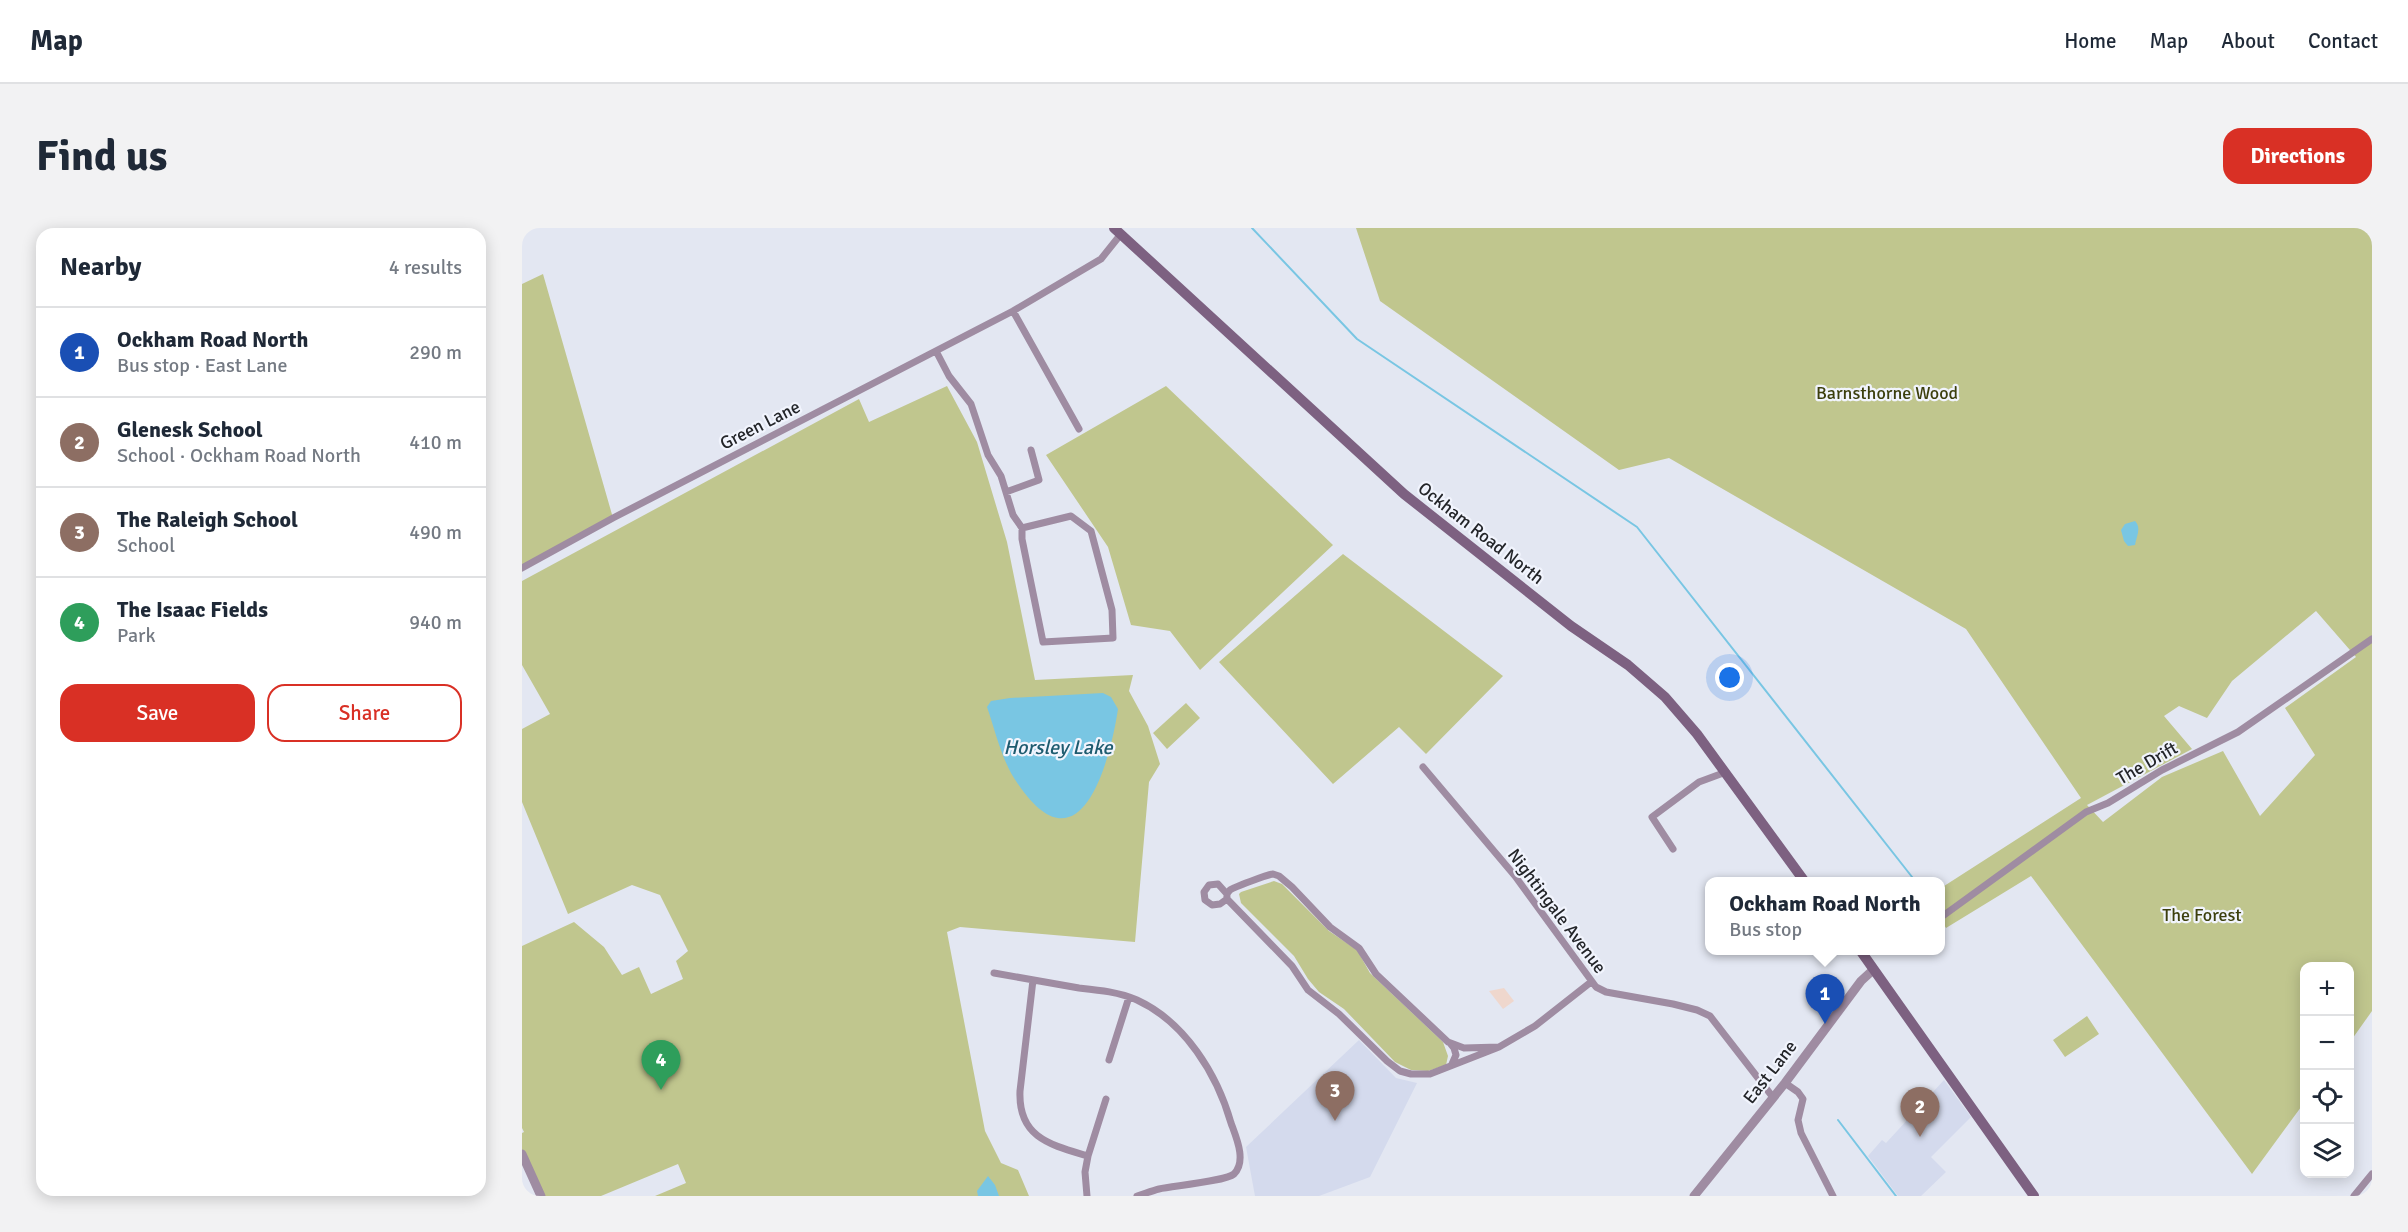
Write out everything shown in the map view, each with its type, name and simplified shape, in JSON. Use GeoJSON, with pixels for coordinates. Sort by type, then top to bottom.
{"type":"FeatureCollection","features":[{"type":"Feature","properties":{"kind":"main road","name":"Ockham Road North"},"geometry":{"type":"LineString","coordinates":[[1117,231],[1404,494],[1571,626],[1628,665],[1665,697],[1726,772],[1801,877]]}},
{"type":"Feature","properties":{"kind":"main road"},"geometry":{"type":"LineString","coordinates":[[1863,955],[2034,1196]]}},
{"type":"Feature","properties":{"kind":"street","name":"Green Lane"},"geometry":{"type":"LineString","coordinates":[[522,568],[1013,311],[1101,259],[1117,231]]}},
{"type":"Feature","properties":{"kind":"street"},"geometry":{"type":"LineString","coordinates":[[1013,311],[1079,429]]}},
{"type":"Feature","properties":{"kind":"street"},"geometry":{"type":"LineString","coordinates":[[936,351],[949,376],[971,404],[988,455],[1001,477],[1013,515],[1022,528],[1022,539],[1043,642],[1113,638],[1112,610],[1091,531],[1071,516],[1022,528]]}},
{"type":"Feature","properties":{"kind":"street"},"geometry":{"type":"LineString","coordinates":[[1006,492],[1039,480],[1030,450]]}},
{"type":"Feature","properties":{"kind":"street","name":"The Drift"},"geometry":{"type":"LineString","coordinates":[[1945,915],[2086,812],[2108,803],[2162,770],[2238,732],[2372,639]]}},
{"type":"Feature","properties":{"kind":"street","name":"Nightingale Avenue"},"geometry":{"type":"LineString","coordinates":[[1423,767],[1515,876],[1591,982],[1606,992],[1673,1004],[1710,1016],[1772,1096]]}},
{"type":"Feature","properties":{"kind":"street"},"geometry":{"type":"LineString","coordinates":[[1673,849],[1652,817],[1699,782],[1726,772]]}},
{"type":"Feature","properties":{"kind":"street"},"geometry":{"type":"LineString","coordinates":[[1449,1066],[1456,1055],[1454,1048],[1376,974],[1359,948],[1330,927],[1279,876],[1266,874],[1233,888],[1227,897],[1292,966],[1308,990],[1339,1014],[1391,1065],[1406,1073],[1430,1074],[1499,1047],[1535,1026],[1591,982]]}},
{"type":"Feature","properties":{"kind":"street","name":"East Lane"},"geometry":{"type":"LineString","coordinates":[[1694,1196],[1772,1096],[1785,1083],[1861,981],[1874,970]]}},
{"type":"Feature","properties":{"kind":"street"},"geometry":{"type":"LineString","coordinates":[[994,973],[1129,997],[1148,1006],[1164,1018],[1179,1031],[1203,1060],[1226,1104],[1240,1161],[1238,1169],[1227,1178],[1157,1190],[1137,1196]]}},
{"type":"Feature","properties":{"kind":"street"},"geometry":{"type":"LineString","coordinates":[[1033,980],[1020,1091],[1023,1116],[1031,1130],[1043,1141],[1088,1156]]}},
{"type":"Feature","properties":{"kind":"street"},"geometry":{"type":"LineString","coordinates":[[1109,1060],[1129,997]]}},
{"type":"Feature","properties":{"kind":"street"},"geometry":{"type":"LineString","coordinates":[[1448,1042],[1464,1048],[1499,1047]]}},
{"type":"Feature","properties":{"kind":"street"},"geometry":{"type":"LineString","coordinates":[[1785,1083],[1798,1092],[1803,1099],[1798,1120],[1801,1133],[1833,1196]]}},
{"type":"Feature","properties":{"kind":"street"},"geometry":{"type":"LineString","coordinates":[[1087,1196],[1088,1156],[1106,1099]]}},
{"type":"Feature","properties":{"kind":"street"},"geometry":{"type":"LineString","coordinates":[[522,1154],[541,1196]]}},
{"type":"Feature","properties":{"kind":"street"},"geometry":{"type":"LineString","coordinates":[[2354,1196],[2372,1174]]}},
{"type":"Feature","properties":{"kind":"shaded area"},"geometry":{"type":"Polygon","coordinates":[[[1504,988],[1514,1001],[1503,1009],[1489,991],[1504,988]]]}},
{"type":"Feature","properties":{"kind":"shaded area"},"geometry":{"type":"Polygon","coordinates":[[[1359,1040],[1396,1078],[1417,1083],[1370,1177],[1319,1196],[1255,1196],[1246,1147],[1359,1040]]]}},
{"type":"Feature","properties":{"kind":"shaded area"},"geometry":{"type":"Polygon","coordinates":[[[1944,1080],[1971,1117],[1931,1157],[1946,1172],[1921,1196],[1898,1196],[1868,1156],[1882,1140],[1886,1143],[1944,1080]]]}},
{"type":"Feature","properties":{"kind":"green space"},"geometry":{"type":"Polygon","coordinates":[[[1356,228],[2372,228],[2372,1011],[2354,1036],[2354,962],[2300,962],[2300,1108],[2252,1174],[2031,876],[1946,928],[1945,926],[1945,885],[2081,798],[1966,629],[1669,458],[1619,470],[1380,301],[1356,228]],[[2316,611],[2232,681],[2207,718],[2179,706],[2164,716],[2192,749],[2087,805],[2103,822],[2162,777],[2223,751],[2260,816],[2315,755],[2285,708],[2356,657],[2316,611]]]}},
{"type":"Feature","properties":{"kind":"green space"},"geometry":{"type":"Polygon","coordinates":[[[543,274],[613,518],[522,568],[522,284],[543,274]]]}},
{"type":"Feature","properties":{"kind":"green space"},"geometry":{"type":"Polygon","coordinates":[[[947,386],[977,442],[1007,542],[1035,680],[1133,675],[1129,691],[1148,726],[1160,764],[1149,782],[1135,942],[960,927],[947,932],[985,1131],[1001,1163],[1018,1170],[1029,1196],[655,1196],[686,1183],[678,1164],[601,1196],[541,1196],[522,1154],[522,1133],[524,1132],[522,1128],[522,946],[574,922],[604,947],[622,975],[639,967],[651,994],[683,979],[676,961],[688,951],[660,895],[632,885],[568,914],[522,802],[522,729],[550,714],[522,665],[522,581],[859,399],[869,422],[947,386]]]}},
{"type":"Feature","properties":{"kind":"green space"},"geometry":{"type":"Polygon","coordinates":[[[1166,386],[1333,545],[1200,670],[1170,631],[1131,625],[1108,547],[1046,455],[1166,386]]]}},
{"type":"Feature","properties":{"kind":"green space"},"geometry":{"type":"Polygon","coordinates":[[[1343,554],[1503,676],[1426,754],[1399,727],[1333,784],[1219,662],[1343,554]]]}},
{"type":"Feature","properties":{"kind":"green space"},"geometry":{"type":"Polygon","coordinates":[[[1186,703],[1200,718],[1167,749],[1153,733],[1186,703]]]}},
{"type":"Feature","properties":{"kind":"green space"},"geometry":{"type":"Polygon","coordinates":[[[1274,881],[1282,884],[1329,931],[1357,950],[1370,973],[1443,1042],[1448,1056],[1446,1065],[1428,1071],[1411,1070],[1395,1062],[1344,1009],[1319,992],[1294,956],[1241,903],[1239,894],[1241,892],[1274,881]]]}},
{"type":"Feature","properties":{"kind":"green space"},"geometry":{"type":"Polygon","coordinates":[[[2087,1016],[2099,1034],[2065,1057],[2053,1040],[2087,1016]]]}},
{"type":"Feature","properties":{"kind":"water"},"geometry":{"type":"Polygon","coordinates":[[[2135,521],[2138,530],[2135,545],[2128,546],[2121,530],[2125,524],[2135,521]]]}},
{"type":"Feature","properties":{"kind":"water","name":"Horsley Lake"},"geometry":{"type":"Polygon","coordinates":[[[1103,693],[1111,697],[1118,709],[1108,756],[1088,800],[1075,814],[1059,818],[1040,809],[1012,775],[987,707],[991,701],[1010,698],[1103,693]]]}},
{"type":"Feature","properties":{"kind":"water"},"geometry":{"type":"Polygon","coordinates":[[[988,1176],[999,1196],[978,1196],[977,1191],[988,1176]]]}},
{"type":"Feature","properties":{"kind":"waterway"},"geometry":{"type":"LineString","coordinates":[[1252,228],[1357,339],[1637,527],[1912,877]]}},
{"type":"Feature","properties":{"kind":"waterway"},"geometry":{"type":"LineString","coordinates":[[1838,1120],[1896,1196]]}},
{"type":"Feature","properties":{"kind":"place","name":"Ockham Road North"},"geometry":{"type":"Point","coordinates":[1825,1024]}},
{"type":"Feature","properties":{"kind":"place","name":"The Isaac Fields"},"geometry":{"type":"Point","coordinates":[661,1090]}},
{"type":"Feature","properties":{"kind":"place","name":"The Raleigh School"},"geometry":{"type":"Point","coordinates":[1335,1121]}},
{"type":"Feature","properties":{"kind":"place","name":"Glenesk School"},"geometry":{"type":"Point","coordinates":[1920,1137]}},
{"type":"Feature","properties":{"kind":"park label","name":"Barnsthorne Wood"},"geometry":{"type":"Point","coordinates":[1887,393]}},
{"type":"Feature","properties":{"kind":"park label","name":"The Forest"},"geometry":{"type":"Point","coordinates":[2202,915]}}]}
